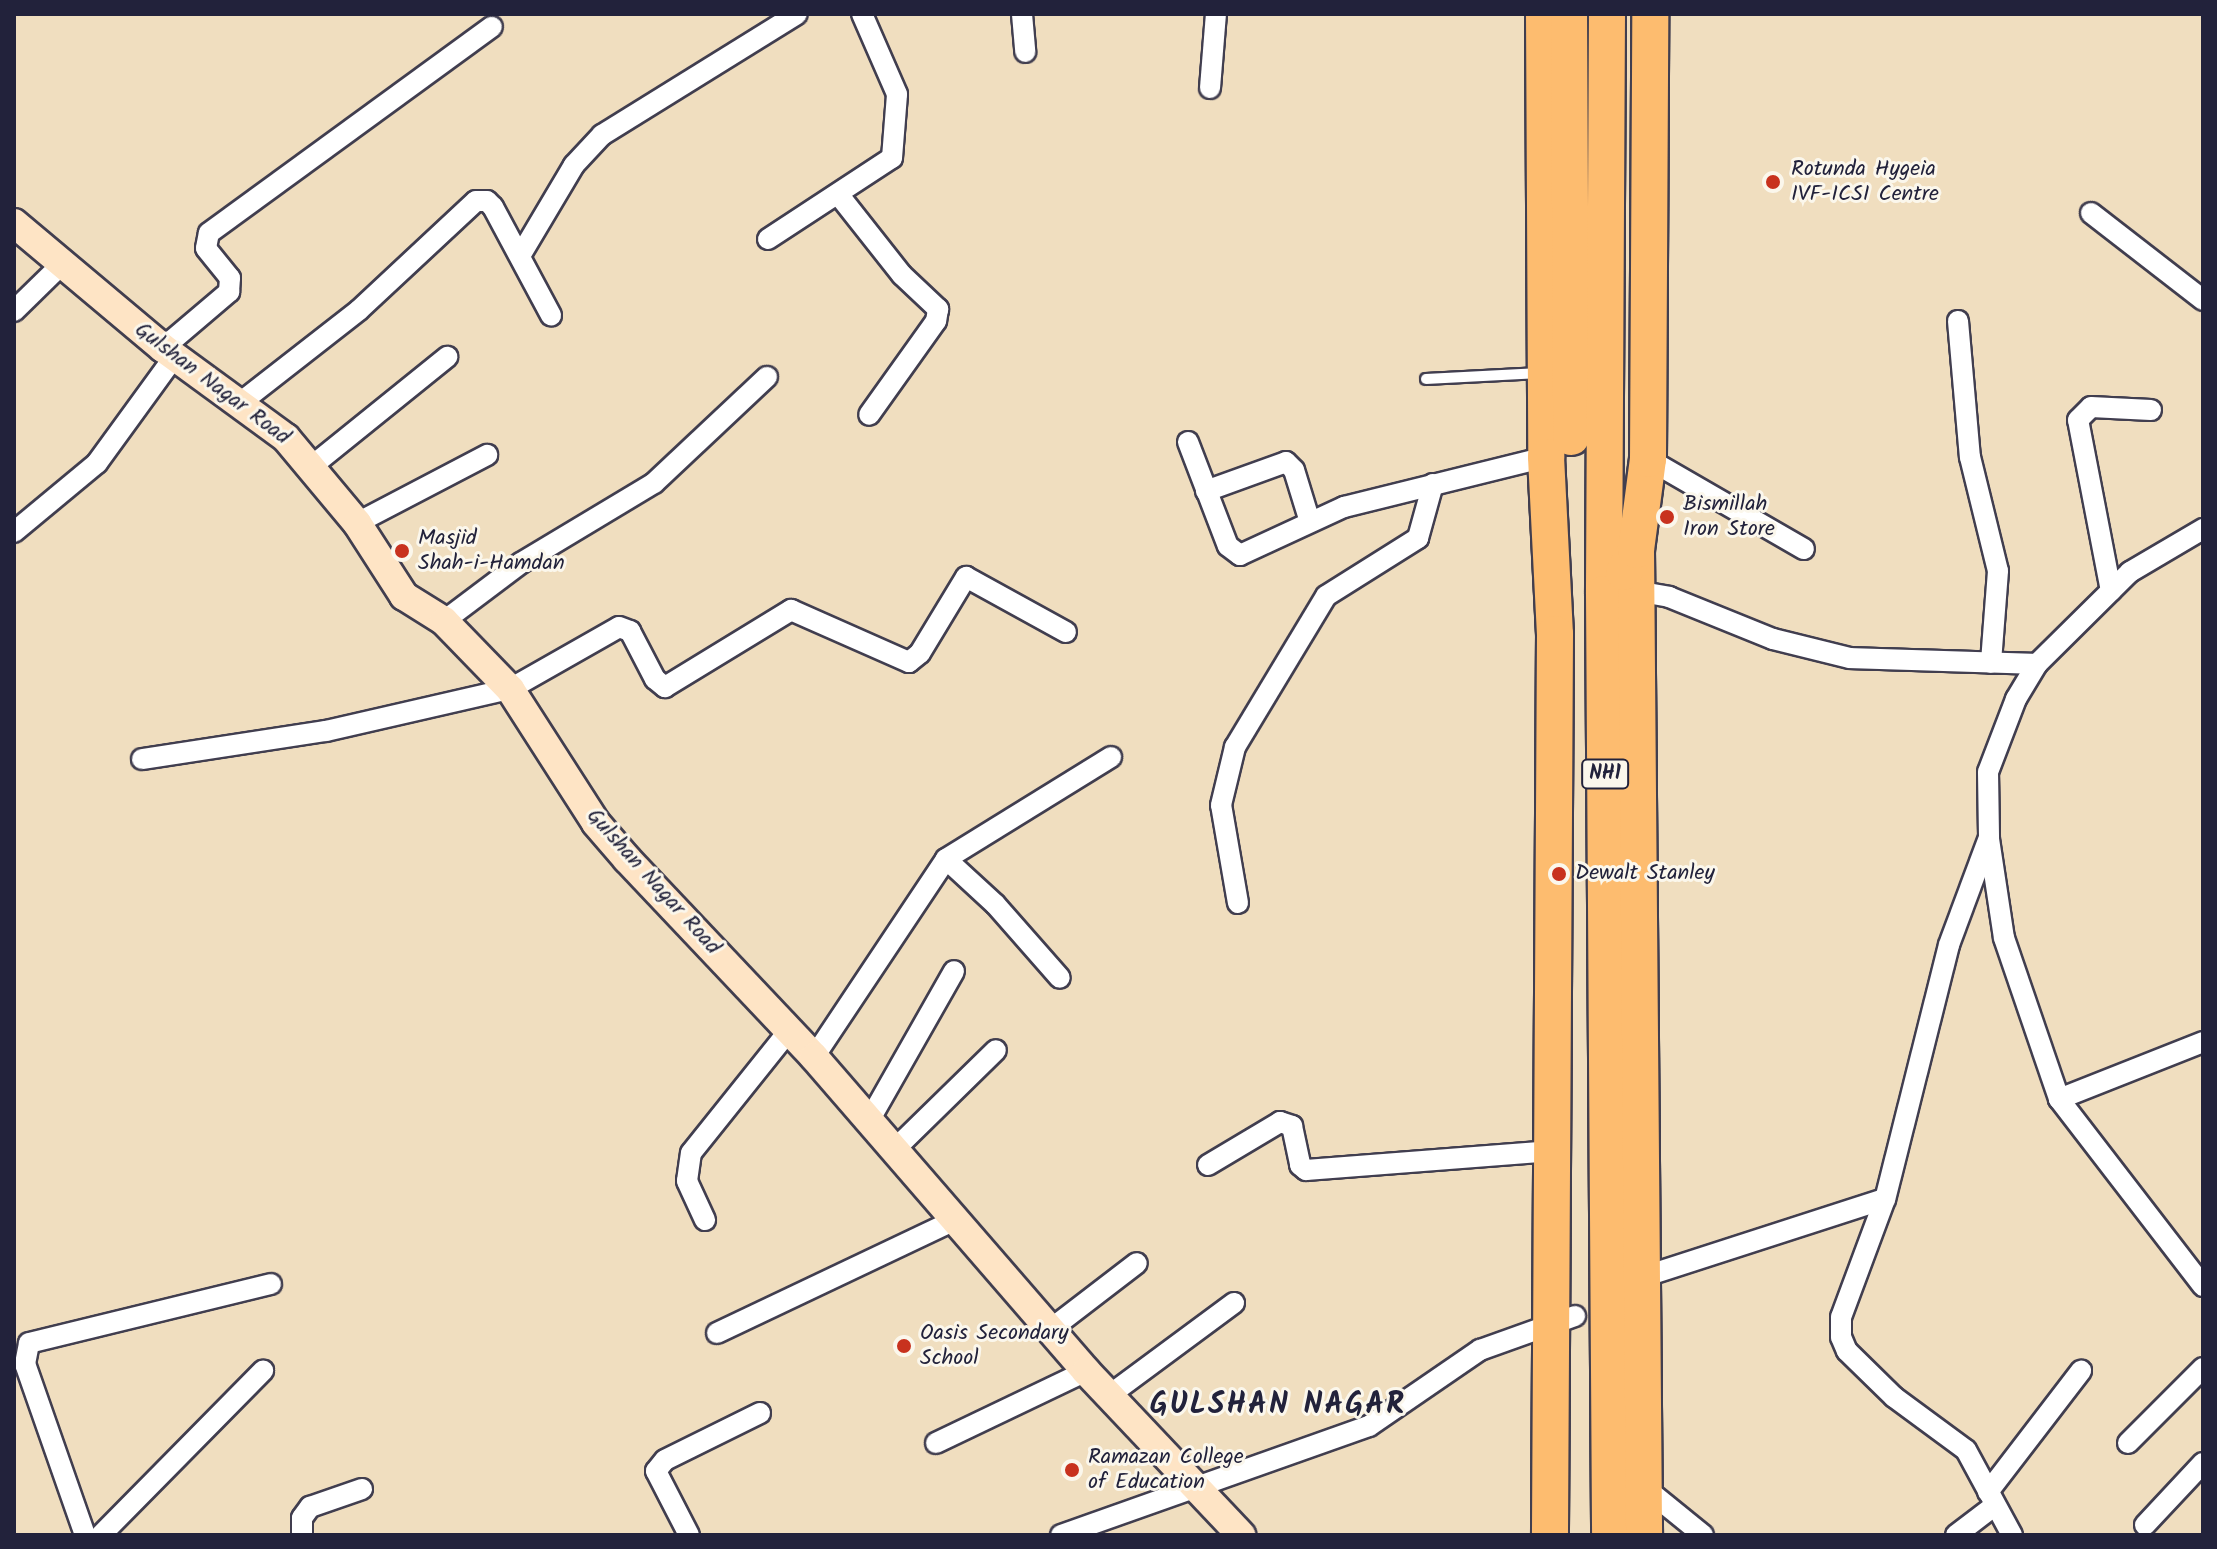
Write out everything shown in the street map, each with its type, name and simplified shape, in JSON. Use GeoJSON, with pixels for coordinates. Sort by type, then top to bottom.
{"type":"FeatureCollection","features":[{"type":"Feature","properties":{"kind":"highway"},"geometry":{"type":"LineString","coordinates":[[1544,14],[1558,372],[1546,457],[1555,634],[1552,1151],[1564,1320],[1550,1535]]}},
{"type":"Feature","properties":{"kind":"highway","name":"NH1"},"geometry":{"type":"LineString","coordinates":[[1569,14],[1558,372],[1564,1320],[1575,1535]]}},
{"type":"Feature","properties":{"kind":"highway","name":"NH1"},"geometry":{"type":"LineString","coordinates":[[1607,14],[1620,592],[1610,1535]]}},
{"type":"Feature","properties":{"kind":"highway"},"geometry":{"type":"LineString","coordinates":[[1644,1535],[1643,1277],[1620,592],[1621,578],[1636,550],[1648,459],[1650,14]]}},
{"type":"Feature","properties":{"kind":"street"},"geometry":{"type":"LineString","coordinates":[[520,256],[574,165],[602,135],[797,14]]}},
{"type":"Feature","properties":{"kind":"street"},"geometry":{"type":"LineString","coordinates":[[768,239],[888,165],[895,150],[897,94],[862,14]]}},
{"type":"Feature","properties":{"kind":"street"},"geometry":{"type":"LineString","coordinates":[[1022,14],[1025,52]]}},
{"type":"Feature","properties":{"kind":"street"},"geometry":{"type":"LineString","coordinates":[[1210,88],[1216,14]]}},
{"type":"Feature","properties":{"kind":"street"},"geometry":{"type":"LineString","coordinates":[[14,532],[97,463],[168,352],[229,292],[230,278],[206,248],[209,233],[492,27]]}},
{"type":"Feature","properties":{"kind":"street"},"geometry":{"type":"LineString","coordinates":[[838,194],[902,275],[938,309],[936,321],[869,415]]}},
{"type":"Feature","properties":{"kind":"street"},"geometry":{"type":"LineString","coordinates":[[240,403],[359,310],[476,201],[493,207],[551,315]]}},
{"type":"Feature","properties":{"kind":"street"},"geometry":{"type":"LineString","coordinates":[[2091,213],[2203,300]]}},
{"type":"Feature","properties":{"kind":"street","name":"Gulshan Nagar Road"},"geometry":{"type":"LineString","coordinates":[[14,223],[168,352],[240,403],[312,466],[357,523],[404,596],[444,621],[510,689],[596,823],[870,1119],[953,1221],[1086,1371],[1241,1535]]}},
{"type":"Feature","properties":{"kind":"street"},"geometry":{"type":"LineString","coordinates":[[14,311],[61,265]]}},
{"type":"Feature","properties":{"kind":"street"},"geometry":{"type":"LineString","coordinates":[[1958,321],[1970,457],[1998,571],[1991,663]]}},
{"type":"Feature","properties":{"kind":"street"},"geometry":{"type":"LineString","coordinates":[[312,466],[447,357]]}},
{"type":"Feature","properties":{"kind":"street"},"geometry":{"type":"LineString","coordinates":[[444,621],[521,563],[654,483],[767,377]]}},
{"type":"Feature","properties":{"kind":"street"},"geometry":{"type":"LineString","coordinates":[[2111,591],[2078,420],[2091,407],[2151,410]]}},
{"type":"Feature","properties":{"kind":"street"},"geometry":{"type":"LineString","coordinates":[[1188,442],[1228,546],[1240,555],[1344,507],[1546,457]]}},
{"type":"Feature","properties":{"kind":"street"},"geometry":{"type":"LineString","coordinates":[[357,523],[487,455]]}},
{"type":"Feature","properties":{"kind":"street"},"geometry":{"type":"LineString","coordinates":[[1648,459],[1804,549]]}},
{"type":"Feature","properties":{"kind":"street"},"geometry":{"type":"LineString","coordinates":[[1206,491],[1286,462],[1294,470],[1310,522]]}},
{"type":"Feature","properties":{"kind":"street"},"geometry":{"type":"LineString","coordinates":[[1238,903],[1221,805],[1235,747],[1326,596],[1418,538],[1433,484]]}},
{"type":"Feature","properties":{"kind":"street"},"geometry":{"type":"LineString","coordinates":[[2203,529],[2146,560],[2037,664],[2016,699],[1988,772],[1989,839],[2016,983],[2059,1099],[2203,1286]]}},
{"type":"Feature","properties":{"kind":"street"},"geometry":{"type":"LineString","coordinates":[[142,759],[326,731],[510,689],[619,627],[634,636],[658,684],[670,686],[791,610],[909,662],[966,577],[1066,632]]}},
{"type":"Feature","properties":{"kind":"street"},"geometry":{"type":"LineString","coordinates":[[1620,592],[1669,597],[1773,639],[1850,658],[2037,664]]}},
{"type":"Feature","properties":{"kind":"street"},"geometry":{"type":"LineString","coordinates":[[814,1057],[946,859],[1111,757]]}},
{"type":"Feature","properties":{"kind":"street"},"geometry":{"type":"LineString","coordinates":[[1989,839],[1949,945],[1885,1199],[1841,1317],[1841,1337],[1847,1351],[1894,1397],[1966,1450],[2012,1535]]}},
{"type":"Feature","properties":{"kind":"street"},"geometry":{"type":"LineString","coordinates":[[946,859],[995,904],[1060,978]]}},
{"type":"Feature","properties":{"kind":"street"},"geometry":{"type":"LineString","coordinates":[[870,1119],[954,971]]}},
{"type":"Feature","properties":{"kind":"street"},"geometry":{"type":"LineString","coordinates":[[705,1220],[687,1181],[691,1153],[788,1032]]}},
{"type":"Feature","properties":{"kind":"street"},"geometry":{"type":"LineString","coordinates":[[2059,1099],[2203,1042]]}},
{"type":"Feature","properties":{"kind":"street"},"geometry":{"type":"LineString","coordinates":[[895,1149],[996,1050]]}},
{"type":"Feature","properties":{"kind":"street"},"geometry":{"type":"LineString","coordinates":[[1208,1165],[1280,1122],[1292,1126],[1300,1165],[1306,1170],[1552,1151]]}},
{"type":"Feature","properties":{"kind":"street"},"geometry":{"type":"LineString","coordinates":[[1643,1277],[1885,1199]]}},
{"type":"Feature","properties":{"kind":"street"},"geometry":{"type":"LineString","coordinates":[[717,1333],[953,1221]]}},
{"type":"Feature","properties":{"kind":"street"},"geometry":{"type":"LineString","coordinates":[[1051,1329],[1137,1263]]}},
{"type":"Feature","properties":{"kind":"street"},"geometry":{"type":"LineString","coordinates":[[85,1535],[25,1364],[29,1343],[271,1284]]}},
{"type":"Feature","properties":{"kind":"street"},"geometry":{"type":"LineString","coordinates":[[1111,1394],[1234,1303]]}},
{"type":"Feature","properties":{"kind":"street"},"geometry":{"type":"LineString","coordinates":[[1061,1535],[1195,1484],[1369,1426],[1480,1350],[1564,1320]]}},
{"type":"Feature","properties":{"kind":"street"},"geometry":{"type":"LineString","coordinates":[[2128,1443],[2203,1368]]}},
{"type":"Feature","properties":{"kind":"street"},"geometry":{"type":"LineString","coordinates":[[101,1535],[263,1371]]}},
{"type":"Feature","properties":{"kind":"street"},"geometry":{"type":"LineString","coordinates":[[936,1443],[1086,1371]]}},
{"type":"Feature","properties":{"kind":"street"},"geometry":{"type":"LineString","coordinates":[[1956,1535],[1991,1499],[2081,1371]]}},
{"type":"Feature","properties":{"kind":"street"},"geometry":{"type":"LineString","coordinates":[[689,1535],[656,1471],[665,1460],[760,1413]]}},
{"type":"Feature","properties":{"kind":"street"},"geometry":{"type":"LineString","coordinates":[[2145,1525],[2203,1463]]}},
{"type":"Feature","properties":{"kind":"street"},"geometry":{"type":"LineString","coordinates":[[1644,1487],[1703,1535]]}},
{"type":"Feature","properties":{"kind":"street"},"geometry":{"type":"LineString","coordinates":[[302,1535],[302,1518],[310,1507],[362,1489]]}},
{"type":"Feature","properties":{"kind":"lane"},"geometry":{"type":"LineString","coordinates":[[1426,379],[1558,372]]}},
{"type":"Feature","properties":{"kind":"place","name":"Rotunda Hygeia IVF-ICSI Centre"},"geometry":{"type":"Point","coordinates":[1773,182]}},
{"type":"Feature","properties":{"kind":"place","name":"Bismillah Iron Store"},"geometry":{"type":"Point","coordinates":[1667,517]}},
{"type":"Feature","properties":{"kind":"place","name":"Masjid Shah-i-Hamdan"},"geometry":{"type":"Point","coordinates":[402,551]}},
{"type":"Feature","properties":{"kind":"place","name":"Dewalt Stanley"},"geometry":{"type":"Point","coordinates":[1559,874]}},
{"type":"Feature","properties":{"kind":"place","name":"Oasis Secondary School"},"geometry":{"type":"Point","coordinates":[904,1346]}},
{"type":"Feature","properties":{"kind":"place","name":"Ramazan College of Education"},"geometry":{"type":"Point","coordinates":[1072,1470]}},
{"type":"Feature","properties":{"kind":"district","name":"GULSHAN NAGAR"},"geometry":{"type":"Point","coordinates":[1278,1405]}}]}
